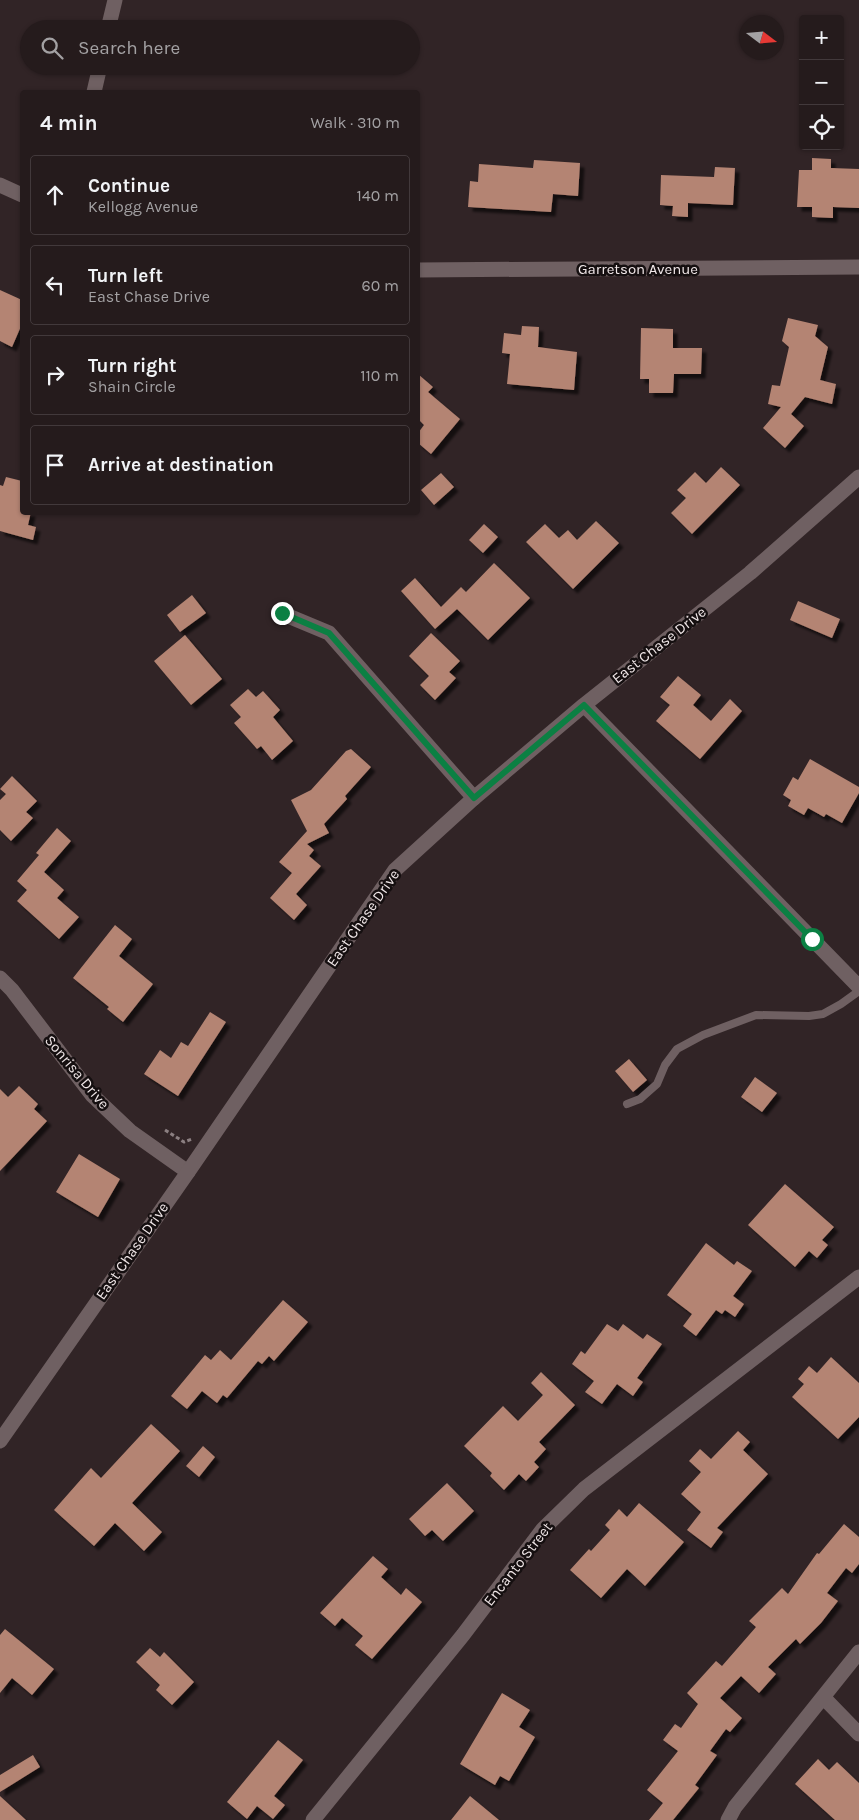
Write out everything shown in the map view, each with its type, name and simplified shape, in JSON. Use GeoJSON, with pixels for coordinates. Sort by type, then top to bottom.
{"type":"FeatureCollection","features":[{"type":"Feature","properties":{"kind":"street"},"geometry":{"type":"LineString","coordinates":[[110,20],[115,0]]}},
{"type":"Feature","properties":{"kind":"street"},"geometry":{"type":"LineString","coordinates":[[94,90],[98,75]]}},
{"type":"Feature","properties":{"kind":"street"},"geometry":{"type":"LineString","coordinates":[[0,185],[20,194]]}},
{"type":"Feature","properties":{"kind":"street","name":"Garretson Avenue"},"geometry":{"type":"LineString","coordinates":[[420,270],[859,267]]}},
{"type":"Feature","properties":{"kind":"street","name":"East Chase Drive"},"geometry":{"type":"LineString","coordinates":[[0,1441],[188,1172],[395,870],[474,798],[584,705],[750,573],[859,477]]}},
{"type":"Feature","properties":{"kind":"street"},"geometry":{"type":"LineString","coordinates":[[282,613],[329,633],[474,798]]}},
{"type":"Feature","properties":{"kind":"street"},"geometry":{"type":"LineString","coordinates":[[584,705],[859,989]]}},
{"type":"Feature","properties":{"kind":"street","name":"Sonrisa Drive"},"geometry":{"type":"LineString","coordinates":[[0,978],[12,990],[92,1094],[130,1131],[188,1172]]}},
{"type":"Feature","properties":{"kind":"street","name":"Encanto Street"},"geometry":{"type":"LineString","coordinates":[[313,1820],[463,1635],[543,1528],[584,1489],[859,1277]]}},
{"type":"Feature","properties":{"kind":"street"},"geometry":{"type":"LineString","coordinates":[[728,1820],[735,1807],[859,1652]]}},
{"type":"Feature","properties":{"kind":"street"},"geometry":{"type":"LineString","coordinates":[[824,1698],[859,1734]]}},
{"type":"Feature","properties":{"kind":"lane"},"geometry":{"type":"LineString","coordinates":[[628,1104],[640,1100],[657,1084],[665,1065],[677,1049],[703,1036],[756,1015],[809,1016],[823,1014],[841,1004],[859,989]]}},
{"type":"Feature","properties":{"kind":"building"},"geometry":{"type":"Polygon","coordinates":[[[812,158],[831,159],[831,168],[859,169],[859,208],[833,207],[833,218],[812,217],[812,207],[797,207],[799,170],[812,170],[812,158]]]}},
{"type":"Feature","properties":{"kind":"building"},"geometry":{"type":"Polygon","coordinates":[[[534,160],[580,163],[578,196],[553,194],[551,212],[468,207],[470,181],[478,182],[479,164],[533,168],[534,160]]]}},
{"type":"Feature","properties":{"kind":"building"},"geometry":{"type":"Polygon","coordinates":[[[715,167],[735,168],[733,205],[688,203],[688,217],[672,216],[673,206],[660,205],[661,175],[714,177],[715,167]]]}},
{"type":"Feature","properties":{"kind":"building"},"geometry":{"type":"Polygon","coordinates":[[[0,290],[20,299],[20,329],[12,347],[0,341],[0,290]]]}},
{"type":"Feature","properties":{"kind":"building"},"geometry":{"type":"Polygon","coordinates":[[[788,318],[818,325],[815,336],[828,347],[820,380],[836,384],[832,404],[805,397],[791,414],[804,426],[785,448],[763,428],[781,407],[768,404],[772,385],[780,386],[789,347],[782,341],[788,318]]]}},
{"type":"Feature","properties":{"kind":"building"},"geometry":{"type":"Polygon","coordinates":[[[522,326],[539,327],[538,347],[577,352],[574,390],[507,384],[510,354],[502,353],[504,333],[521,335],[522,326]]]}},
{"type":"Feature","properties":{"kind":"building"},"geometry":{"type":"Polygon","coordinates":[[[641,328],[673,329],[673,348],[702,348],[701,374],[674,374],[673,393],[649,393],[649,379],[640,379],[641,328]]]}},
{"type":"Feature","properties":{"kind":"building"},"geometry":{"type":"Polygon","coordinates":[[[420,376],[433,387],[428,392],[460,419],[431,454],[420,445],[420,430],[424,425],[420,421],[420,376]]]}},
{"type":"Feature","properties":{"kind":"building"},"geometry":{"type":"Polygon","coordinates":[[[721,467],[740,485],[692,534],[671,513],[686,498],[677,490],[695,472],[706,483],[721,467]]]}},
{"type":"Feature","properties":{"kind":"building"},"geometry":{"type":"Polygon","coordinates":[[[441,473],[454,487],[434,505],[421,490],[441,473]]]}},
{"type":"Feature","properties":{"kind":"building"},"geometry":{"type":"Polygon","coordinates":[[[6,477],[20,480],[20,515],[30,515],[28,525],[36,527],[33,540],[0,531],[0,485],[3,486],[6,477]]]}},
{"type":"Feature","properties":{"kind":"building"},"geometry":{"type":"Polygon","coordinates":[[[596,521],[619,543],[573,589],[526,542],[545,524],[559,538],[568,530],[577,540],[596,521]]]}},
{"type":"Feature","properties":{"kind":"building"},"geometry":{"type":"Polygon","coordinates":[[[484,524],[498,537],[483,553],[469,540],[484,524]]]}},
{"type":"Feature","properties":{"kind":"building"},"geometry":{"type":"Polygon","coordinates":[[[494,563],[530,598],[488,640],[457,609],[435,629],[401,591],[415,578],[441,607],[461,587],[466,592],[494,563]]]}},
{"type":"Feature","properties":{"kind":"building"},"geometry":{"type":"Polygon","coordinates":[[[192,595],[206,613],[180,632],[167,615],[192,595]]]}},
{"type":"Feature","properties":{"kind":"building"},"geometry":{"type":"Polygon","coordinates":[[[798,601],[840,619],[832,638],[790,620],[798,601]]]}},
{"type":"Feature","properties":{"kind":"building"},"geometry":{"type":"Polygon","coordinates":[[[431,633],[460,661],[449,672],[456,678],[435,700],[420,685],[429,676],[409,656],[431,633]]]}},
{"type":"Feature","properties":{"kind":"building"},"geometry":{"type":"Polygon","coordinates":[[[185,635],[222,679],[191,705],[154,661],[185,635]]]}},
{"type":"Feature","properties":{"kind":"building"},"geometry":{"type":"Polygon","coordinates":[[[678,676],[701,695],[693,705],[711,721],[730,699],[742,711],[700,759],[656,721],[670,705],[660,697],[678,676]]]}},
{"type":"Feature","properties":{"kind":"building"},"geometry":{"type":"Polygon","coordinates":[[[248,689],[256,697],[263,691],[280,710],[273,717],[293,741],[272,760],[261,746],[257,749],[234,723],[241,717],[230,705],[248,689]]]}},
{"type":"Feature","properties":{"kind":"building"},"geometry":{"type":"Polygon","coordinates":[[[351,749],[371,767],[345,796],[347,799],[324,824],[329,833],[307,844],[314,850],[309,856],[321,866],[296,894],[307,905],[294,920],[270,898],[292,873],[279,862],[307,831],[291,800],[311,790],[346,751],[351,749]]]}},
{"type":"Feature","properties":{"kind":"building"},"geometry":{"type":"Polygon","coordinates":[[[810,759],[859,787],[859,793],[842,823],[826,814],[824,817],[808,808],[804,815],[788,806],[791,800],[783,795],[793,777],[798,780],[810,759]]]}},
{"type":"Feature","properties":{"kind":"building"},"geometry":{"type":"Polygon","coordinates":[[[12,776],[37,801],[26,812],[33,818],[11,841],[0,830],[0,800],[6,794],[0,789],[12,776]]]}},
{"type":"Feature","properties":{"kind":"building"},"geometry":{"type":"Polygon","coordinates":[[[57,828],[71,841],[44,872],[64,890],[57,898],[79,917],[59,939],[17,901],[27,890],[17,881],[39,855],[36,853],[57,828]]]}},
{"type":"Feature","properties":{"kind":"building"},"geometry":{"type":"Polygon","coordinates":[[[115,925],[132,939],[119,956],[153,984],[123,1022],[107,1009],[109,1007],[73,978],[115,925]]]}},
{"type":"Feature","properties":{"kind":"building"},"geometry":{"type":"Polygon","coordinates":[[[210,1012],[226,1022],[178,1096],[144,1074],[160,1050],[171,1058],[181,1042],[188,1046],[210,1012]]]}},
{"type":"Feature","properties":{"kind":"building"},"geometry":{"type":"Polygon","coordinates":[[[629,1059],[647,1080],[633,1092],[615,1071],[629,1059]]]}},
{"type":"Feature","properties":{"kind":"building"},"geometry":{"type":"Polygon","coordinates":[[[755,1077],[777,1093],[762,1112],[741,1097],[755,1077]]]}},
{"type":"Feature","properties":{"kind":"building"},"geometry":{"type":"Polygon","coordinates":[[[19,1086],[38,1104],[34,1109],[47,1121],[0,1171],[0,1089],[8,1097],[19,1086]]]}},
{"type":"Feature","properties":{"kind":"building"},"geometry":{"type":"Polygon","coordinates":[[[79,1154],[120,1179],[98,1217],[56,1192],[79,1154]]]}},
{"type":"Feature","properties":{"kind":"building"},"geometry":{"type":"Polygon","coordinates":[[[785,1184],[834,1227],[822,1240],[828,1245],[817,1258],[809,1251],[795,1267],[748,1225],[785,1184]]]}},
{"type":"Feature","properties":{"kind":"building"},"geometry":{"type":"Polygon","coordinates":[[[706,1243],[734,1265],[737,1261],[752,1271],[733,1296],[744,1304],[735,1317],[725,1310],[722,1314],[716,1310],[696,1336],[683,1326],[692,1314],[667,1295],[706,1243]]]}},
{"type":"Feature","properties":{"kind":"building"},"geometry":{"type":"Polygon","coordinates":[[[283,1300],[308,1322],[274,1361],[269,1356],[262,1364],[258,1361],[227,1398],[223,1395],[217,1403],[202,1391],[187,1409],[171,1396],[205,1355],[211,1360],[220,1350],[231,1360],[283,1300]]]}},
{"type":"Feature","properties":{"kind":"building"},"geometry":{"type":"Polygon","coordinates":[[[607,1324],[618,1331],[623,1324],[643,1339],[647,1334],[662,1344],[637,1378],[643,1382],[633,1396],[617,1384],[602,1404],[585,1392],[594,1381],[572,1364],[581,1351],[585,1354],[607,1324]]]}},
{"type":"Feature","properties":{"kind":"building"},"geometry":{"type":"Polygon","coordinates":[[[831,1357],[859,1383],[859,1417],[838,1439],[792,1397],[804,1384],[798,1379],[809,1366],[817,1373],[831,1357]]]}},
{"type":"Feature","properties":{"kind":"building"},"geometry":{"type":"Polygon","coordinates":[[[541,1372],[575,1405],[539,1442],[546,1449],[534,1462],[539,1467],[526,1481],[519,1474],[504,1490],[490,1476],[492,1473],[464,1446],[503,1406],[518,1421],[543,1395],[531,1383],[541,1372]]]}},
{"type":"Feature","properties":{"kind":"building"},"geometry":{"type":"Polygon","coordinates":[[[151,1424],[180,1451],[132,1503],[162,1532],[144,1551],[115,1523],[94,1546],[54,1510],[91,1468],[101,1478],[151,1424]]]}},
{"type":"Feature","properties":{"kind":"building"},"geometry":{"type":"Polygon","coordinates":[[[738,1431],[750,1442],[743,1450],[768,1474],[717,1528],[723,1532],[711,1548],[687,1530],[701,1512],[681,1494],[701,1472],[689,1461],[700,1449],[711,1459],[738,1431]]]}},
{"type":"Feature","properties":{"kind":"building"},"geometry":{"type":"Polygon","coordinates":[[[203,1446],[215,1457],[199,1477],[186,1466],[203,1446]]]}},
{"type":"Feature","properties":{"kind":"building"},"geometry":{"type":"Polygon","coordinates":[[[447,1483],[474,1511],[443,1541],[432,1530],[425,1536],[409,1519],[447,1483]]]}},
{"type":"Feature","properties":{"kind":"building"},"geometry":{"type":"Polygon","coordinates":[[[639,1503],[684,1542],[645,1586],[627,1569],[601,1598],[570,1570],[610,1530],[605,1525],[619,1509],[627,1517],[639,1503]]]}},
{"type":"Feature","properties":{"kind":"building"},"geometry":{"type":"Polygon","coordinates":[[[844,1524],[859,1537],[859,1564],[852,1573],[846,1568],[827,1593],[838,1601],[821,1623],[800,1644],[796,1639],[768,1667],[776,1674],[759,1693],[741,1676],[720,1698],[742,1718],[730,1732],[726,1729],[710,1751],[717,1755],[695,1785],[699,1788],[673,1820],[649,1820],[663,1803],[647,1790],[678,1751],[663,1740],[675,1724],[681,1728],[698,1704],[687,1693],[716,1661],[722,1666],[756,1627],[749,1621],[782,1588],[788,1594],[817,1553],[819,1554],[844,1524]]]}},
{"type":"Feature","properties":{"kind":"building"},"geometry":{"type":"Polygon","coordinates":[[[373,1556],[388,1569],[381,1577],[401,1595],[406,1588],[422,1602],[372,1659],[355,1645],[363,1636],[342,1618],[335,1626],[320,1613],[373,1556]]]}},
{"type":"Feature","properties":{"kind":"building"},"geometry":{"type":"Polygon","coordinates":[[[5,1629],[54,1669],[32,1695],[12,1678],[0,1693],[0,1635],[5,1629]]]}},
{"type":"Feature","properties":{"kind":"building"},"geometry":{"type":"Polygon","coordinates":[[[150,1648],[160,1657],[164,1652],[194,1682],[172,1705],[156,1690],[160,1685],[136,1662],[150,1648]]]}},
{"type":"Feature","properties":{"kind":"building"},"geometry":{"type":"Polygon","coordinates":[[[502,1693],[530,1710],[519,1727],[535,1737],[509,1781],[500,1776],[495,1785],[460,1764],[502,1693]]]}},
{"type":"Feature","properties":{"kind":"building"},"geometry":{"type":"Polygon","coordinates":[[[278,1740],[303,1760],[274,1796],[285,1805],[273,1819],[257,1806],[247,1819],[227,1802],[278,1740]]]}},
{"type":"Feature","properties":{"kind":"building"},"geometry":{"type":"Polygon","coordinates":[[[33,1755],[40,1767],[0,1792],[0,1775],[33,1755]]]}},
{"type":"Feature","properties":{"kind":"building"},"geometry":{"type":"Polygon","coordinates":[[[818,1759],[829,1770],[837,1762],[859,1783],[859,1820],[835,1820],[795,1784],[818,1759]]]}},
{"type":"Feature","properties":{"kind":"building"},"geometry":{"type":"Polygon","coordinates":[[[0,1796],[26,1820],[0,1820],[0,1796]]]}},
{"type":"Feature","properties":{"kind":"building"},"geometry":{"type":"Polygon","coordinates":[[[470,1796],[499,1820],[451,1820],[470,1796]]]}},
{"type":"Feature","properties":{"kind":"route"},"geometry":{"type":"LineString","coordinates":[[282,613],[329,633],[474,798],[584,705],[812,939]]}}]}
